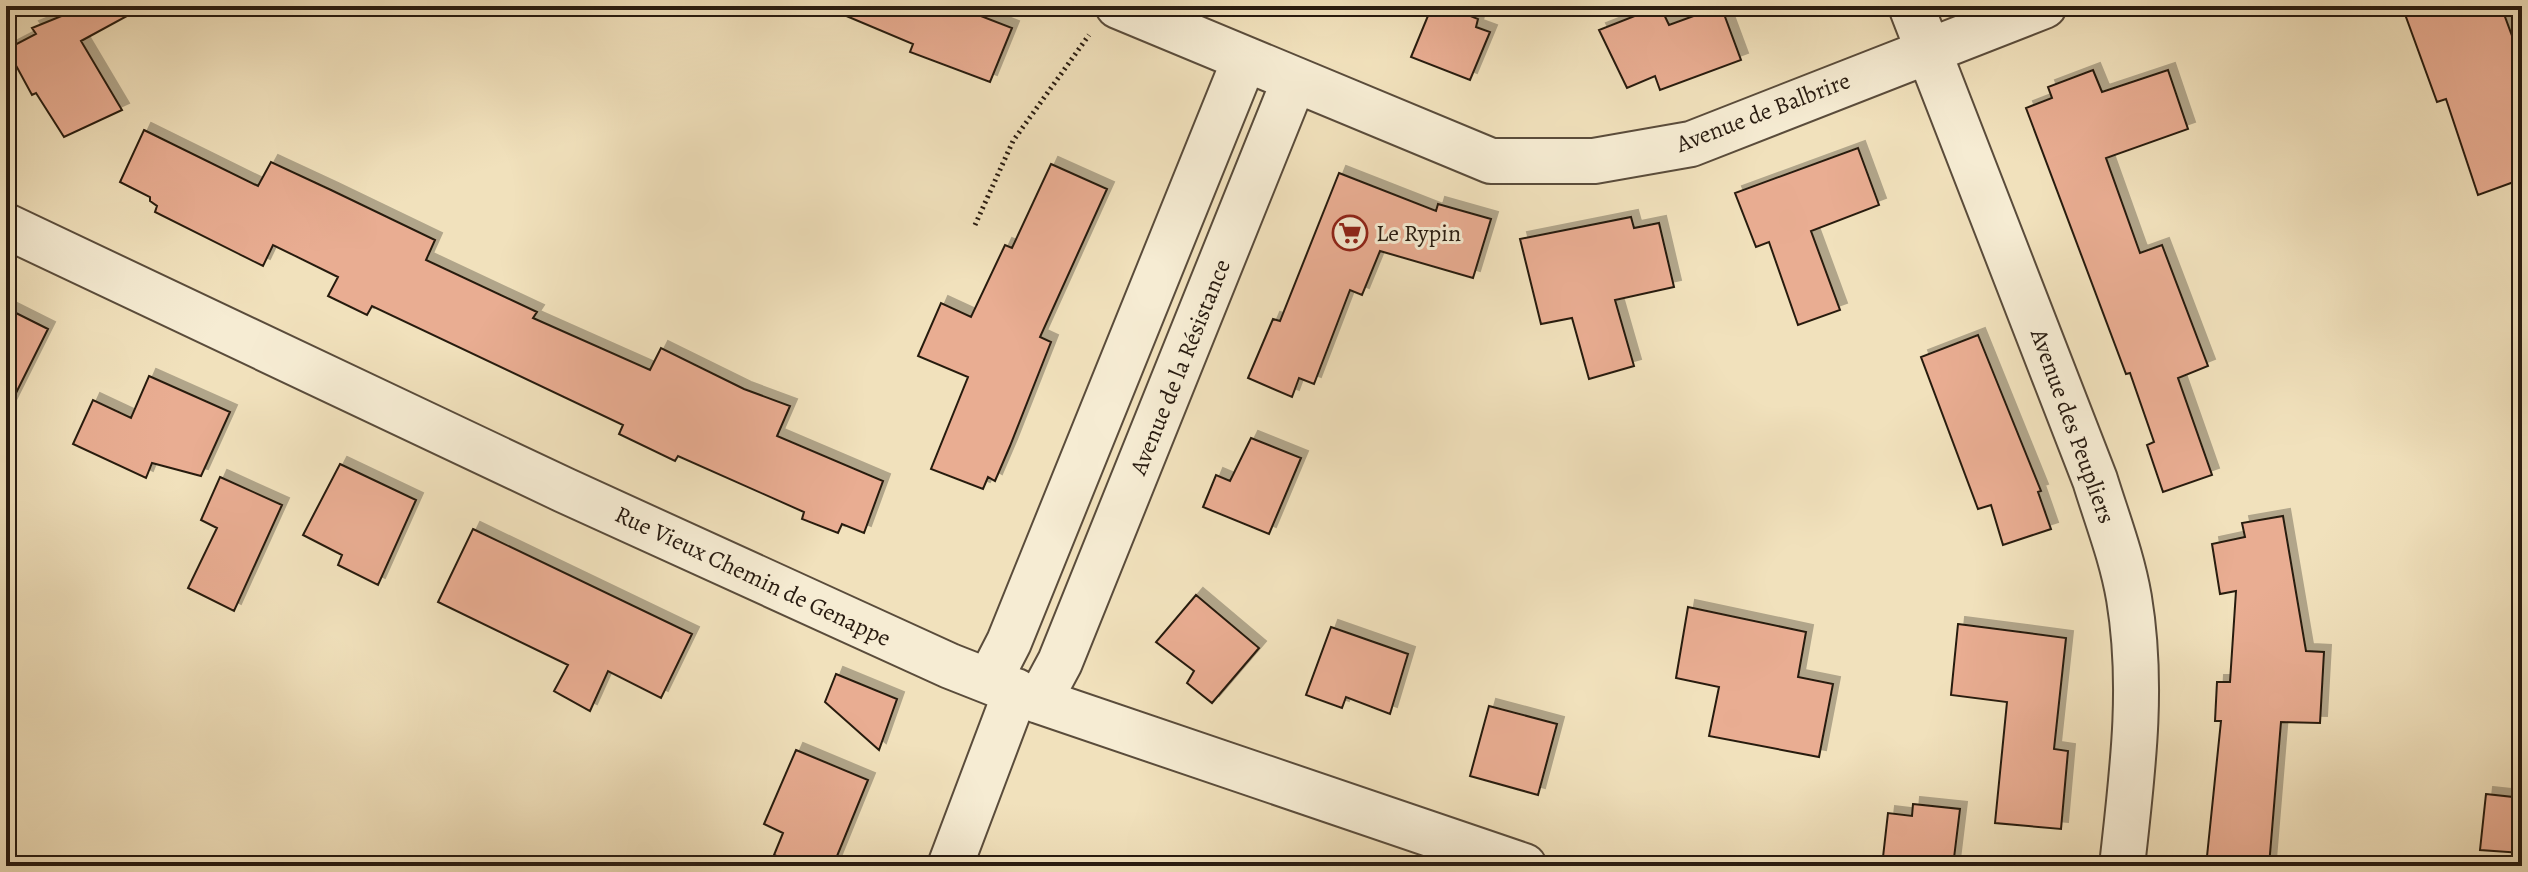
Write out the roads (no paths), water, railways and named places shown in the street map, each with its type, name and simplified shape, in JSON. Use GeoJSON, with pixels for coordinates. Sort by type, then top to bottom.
{"type":"FeatureCollection","features":[{"type":"Feature","properties":{"kind":"street","name":"Avenue des Peupliers"},"geometry":{"type":"LineString","coordinates":[[1911,6],[2095,480],[2120,557],[2132,620],[2137,702],[2122,866]]}},
{"type":"Feature","properties":{"kind":"street","name":"Avenue de Balbrire"},"geometry":{"type":"LineString","coordinates":[[1294,81],[1491,161],[1594,161],[1691,144],[1928,48],[2044,6]]}},
{"type":"Feature","properties":{"kind":"street"},"geometry":{"type":"LineString","coordinates":[[1106,16],[1244,61],[1294,81]]}},
{"type":"Feature","properties":{"kind":"street","name":"Avenue de la Résistance"},"geometry":{"type":"LineString","coordinates":[[950,866],[1015,690],[1009,642],[1244,61]]}},
{"type":"Feature","properties":{"kind":"street","name":"Avenue de la Résistance"},"geometry":{"type":"LineString","coordinates":[[1015,690],[1060,662],[1294,81]]}},
{"type":"Feature","properties":{"kind":"street","name":"Rue Vieux Chemin de Genappe"},"geometry":{"type":"LineString","coordinates":[[6,226],[564,490],[950,666],[1524,866]]}},
{"type":"Feature","properties":{"kind":"street"},"geometry":{"type":"LineString","coordinates":[[1117,379],[1166,402]]}},
{"type":"Feature","properties":{"kind":"place","name":"Le Rypin"},"geometry":{"type":"Point","coordinates":[1350,233]}}]}
